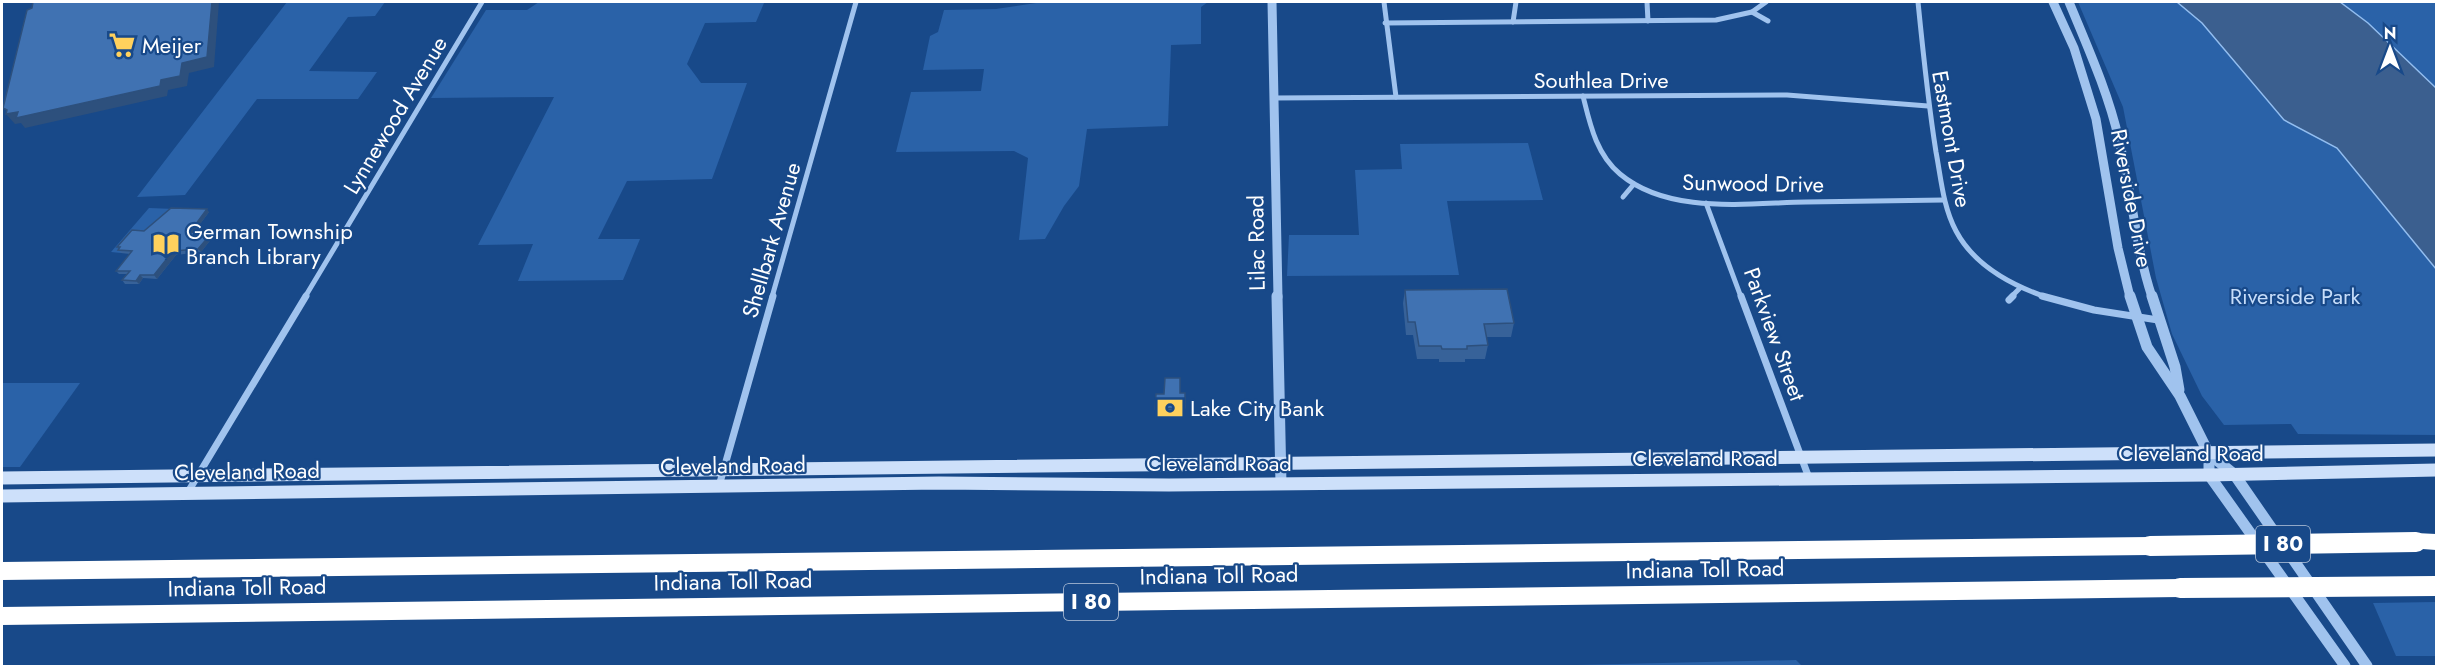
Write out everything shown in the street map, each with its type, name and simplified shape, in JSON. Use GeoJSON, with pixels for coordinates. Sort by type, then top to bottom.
{"type":"FeatureCollection","features":[{"type":"Feature","properties":{"kind":"highway","name":"Indiana Toll Road"},"geometry":{"type":"LineString","coordinates":[[2,571],[2426,542]]}},
{"type":"Feature","properties":{"kind":"highway","name":"Indiana Toll Road"},"geometry":{"type":"LineString","coordinates":[[2,616],[2436,586]]}},
{"type":"Feature","properties":{"kind":"main road","name":"Cleveland Road"},"geometry":{"type":"LineString","coordinates":[[2,478],[2436,450]]}},
{"type":"Feature","properties":{"kind":"main road","name":"Cleveland Road"},"geometry":{"type":"LineString","coordinates":[[2,496],[939,483],[1281,484],[2209,475],[2436,470]]}},
{"type":"Feature","properties":{"kind":"street","name":"Lynnewood Avenue"},"geometry":{"type":"LineString","coordinates":[[188,492],[482,2]]}},
{"type":"Feature","properties":{"kind":"street","name":"Shellbark Avenue"},"geometry":{"type":"LineString","coordinates":[[718,487],[856,2]]}},
{"type":"Feature","properties":{"kind":"street","name":"Lilac Road"},"geometry":{"type":"LineString","coordinates":[[1272,2],[1281,484]]}},
{"type":"Feature","properties":{"kind":"street"},"geometry":{"type":"LineString","coordinates":[[1384,2],[1396,97]]}},
{"type":"Feature","properties":{"kind":"street"},"geometry":{"type":"LineString","coordinates":[[1513,22],[1515,2]]}},
{"type":"Feature","properties":{"kind":"street"},"geometry":{"type":"LineString","coordinates":[[1647,2],[1648,21]]}},
{"type":"Feature","properties":{"kind":"street"},"geometry":{"type":"LineString","coordinates":[[1385,23],[1716,20],[1752,12],[1766,2]]}},
{"type":"Feature","properties":{"kind":"street","name":"Eastmont Drive"},"geometry":{"type":"LineString","coordinates":[[1918,2],[1928,106],[1944,200],[1947,216],[1960,239],[1986,266],[2020,288],[2064,305],[2158,320]]}},
{"type":"Feature","properties":{"kind":"street","name":"Riverside Drive"},"geometry":{"type":"LineString","coordinates":[[2053,2],[2074,48],[2096,119],[2118,248],[2147,347],[2180,396],[2209,454],[2234,474],[2367,666]]}},
{"type":"Feature","properties":{"kind":"street","name":"Riverside Drive"},"geometry":{"type":"LineString","coordinates":[[2069,2],[2108,96],[2120,143],[2144,273],[2175,367],[2180,396]]}},
{"type":"Feature","properties":{"kind":"street"},"geometry":{"type":"LineString","coordinates":[[1752,12],[1768,21]]}},
{"type":"Feature","properties":{"kind":"street","name":"Southlea Drive"},"geometry":{"type":"LineString","coordinates":[[1273,98],[1787,95],[1928,106]]}},
{"type":"Feature","properties":{"kind":"street","name":"Sunwood Drive"},"geometry":{"type":"LineString","coordinates":[[1583,96],[1597,144],[1603,156],[1616,171],[1634,184],[1680,201],[1706,203],[1944,200]]}},
{"type":"Feature","properties":{"kind":"street"},"geometry":{"type":"LineString","coordinates":[[1623,197],[1634,184]]}},
{"type":"Feature","properties":{"kind":"street","name":"Parkview Street"},"geometry":{"type":"LineString","coordinates":[[1706,203],[1809,478]]}},
{"type":"Feature","properties":{"kind":"street"},"geometry":{"type":"LineString","coordinates":[[2009,300],[2020,288]]}},
{"type":"Feature","properties":{"kind":"street","name":"Riverside Drive"},"geometry":{"type":"LineString","coordinates":[[2209,454],[2209,475]]}},
{"type":"Feature","properties":{"kind":"street"},"geometry":{"type":"LineString","coordinates":[[2209,475],[2345,666]]}},
{"type":"Feature","properties":{"kind":"green space"},"geometry":{"type":"Polygon","coordinates":[[[287,2],[385,2],[375,16],[348,17],[309,71],[377,72],[358,99],[257,99],[185,195],[137,197],[287,2]]]}},
{"type":"Feature","properties":{"kind":"green space"},"geometry":{"type":"Polygon","coordinates":[[[539,2],[764,3],[756,22],[705,23],[687,64],[701,83],[747,83],[712,179],[627,181],[598,239],[640,239],[623,280],[518,281],[533,244],[478,245],[554,97],[431,98],[486,10],[527,10],[539,2]]]}},
{"type":"Feature","properties":{"kind":"green space"},"geometry":{"type":"Polygon","coordinates":[[[1043,2],[1208,2],[1201,7],[1201,44],[1171,45],[1168,126],[1087,129],[1079,186],[1064,206],[1045,239],[1019,240],[1028,158],[1014,151],[896,152],[911,92],[981,91],[984,69],[923,70],[930,36],[938,32],[944,10],[996,9],[1043,2]]]}},
{"type":"Feature","properties":{"kind":"green space","name":"Riverside Park"},"geometry":{"type":"Polygon","coordinates":[[[2078,2],[2177,2],[2202,23],[2284,120],[2337,148],[2436,269],[2436,435],[2298,434],[2291,424],[2224,425],[2202,396],[2172,334],[2156,278],[2123,107],[2078,2]]]}},
{"type":"Feature","properties":{"kind":"green space"},"geometry":{"type":"Polygon","coordinates":[[[2340,2],[2436,2],[2436,88],[2368,23],[2340,2]]]}},
{"type":"Feature","properties":{"kind":"green space"},"geometry":{"type":"Polygon","coordinates":[[[1528,143],[1543,200],[1447,201],[1459,275],[1287,276],[1289,235],[1359,235],[1355,170],[1402,169],[1400,144],[1528,143]]]}},
{"type":"Feature","properties":{"kind":"green space"},"geometry":{"type":"Polygon","coordinates":[[[149,208],[175,209],[121,253],[111,252],[149,208]]]}},
{"type":"Feature","properties":{"kind":"green space"},"geometry":{"type":"Polygon","coordinates":[[[2,383],[80,383],[20,467],[2,467],[2,383]]]}},
{"type":"Feature","properties":{"kind":"green space"},"geometry":{"type":"Polygon","coordinates":[[[2436,602],[2436,656],[2396,656],[2373,603],[2436,602]]]}},
{"type":"Feature","properties":{"kind":"green space"},"geometry":{"type":"Polygon","coordinates":[[[1796,660],[1802,666],[1533,666],[1796,660]]]}},
{"type":"Feature","properties":{"kind":"shaded area"},"geometry":{"type":"Polygon","coordinates":[[[2177,2],[2340,2],[2368,23],[2436,88],[2436,269],[2337,148],[2284,120],[2202,23],[2177,2]]]}},
{"type":"Feature","properties":{"kind":"building","name":"Meijer"},"geometry":{"type":"Polygon","coordinates":[[[33,2],[212,2],[207,57],[182,63],[180,76],[161,80],[160,86],[16,118],[18,112],[6,114],[7,110],[3,108],[27,10],[32,8],[33,2]]]}},
{"type":"Feature","properties":{"kind":"building","name":"German Township Branch Library"},"geometry":{"type":"Polygon","coordinates":[[[171,208],[207,209],[190,232],[210,235],[198,249],[173,251],[154,275],[140,275],[136,281],[122,280],[130,271],[116,271],[132,251],[118,250],[120,247],[117,247],[132,230],[144,231],[171,208]]]}},
{"type":"Feature","properties":{"kind":"building"},"geometry":{"type":"Polygon","coordinates":[[[1507,289],[1514,323],[1484,324],[1488,345],[1467,346],[1467,349],[1419,346],[1415,322],[1408,322],[1405,290],[1507,289]]]}},
{"type":"Feature","properties":{"kind":"building","name":"Lake City Bank"},"geometry":{"type":"Polygon","coordinates":[[[1165,378],[1180,378],[1180,393],[1185,393],[1185,408],[1155,409],[1156,394],[1164,394],[1165,378]]]}},
{"type":"Feature","properties":{"kind":"place","name":"Meijer"},"geometry":{"type":"Point","coordinates":[122,45]}},
{"type":"Feature","properties":{"kind":"place","name":"German Township Branch Library"},"geometry":{"type":"Point","coordinates":[166,244]}},
{"type":"Feature","properties":{"kind":"place","name":"Lake City Bank"},"geometry":{"type":"Point","coordinates":[1170,408]}}]}
